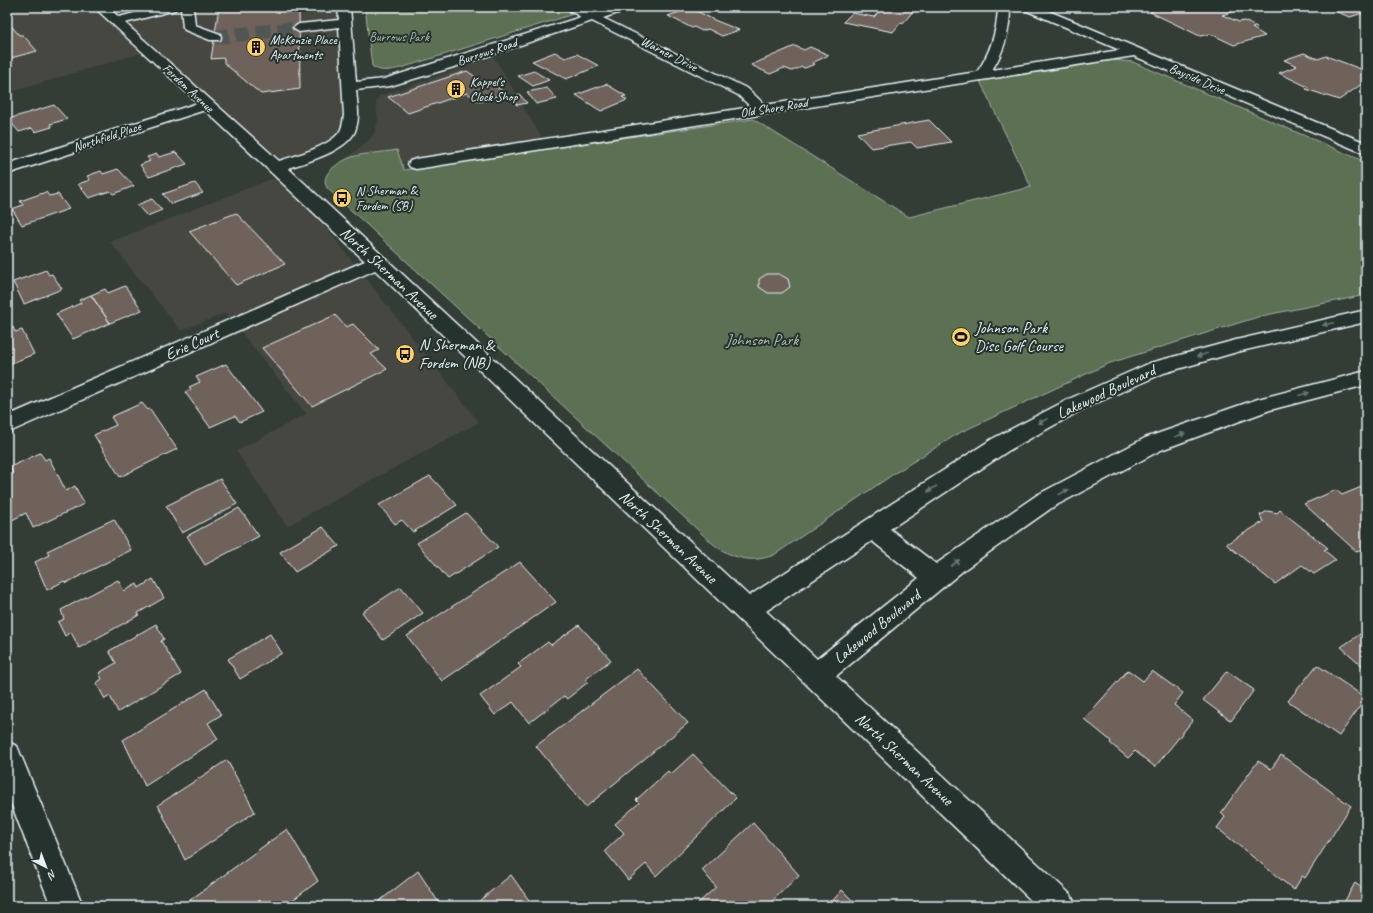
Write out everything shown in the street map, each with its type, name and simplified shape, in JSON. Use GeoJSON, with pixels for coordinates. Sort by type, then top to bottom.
{"type":"FeatureCollection","features":[{"type":"Feature","properties":{"kind":"street","name":"Fordem Avenue"},"geometry":{"type":"LineString","coordinates":[[100,7],[206,105],[276,167]]}},
{"type":"Feature","properties":{"kind":"street"},"geometry":{"type":"LineString","coordinates":[[116,22],[171,7]]}},
{"type":"Feature","properties":{"kind":"street"},"geometry":{"type":"LineString","coordinates":[[187,7],[189,27],[215,37]]}},
{"type":"Feature","properties":{"kind":"street"},"geometry":{"type":"LineString","coordinates":[[276,167],[328,147],[345,135],[349,130],[351,116],[344,7]]}},
{"type":"Feature","properties":{"kind":"street","name":"Warner Drive"},"geometry":{"type":"LineString","coordinates":[[570,7],[623,31],[743,92],[762,110]]}},
{"type":"Feature","properties":{"kind":"street","name":"Burrows Road"},"geometry":{"type":"LineString","coordinates":[[349,87],[385,83],[459,61],[623,7]]}},
{"type":"Feature","properties":{"kind":"street"},"geometry":{"type":"LineString","coordinates":[[981,76],[993,60],[997,49],[1004,19],[1004,7]]}},
{"type":"Feature","properties":{"kind":"street","name":"Bayside Drive"},"geometry":{"type":"LineString","coordinates":[[1029,7],[1366,149]]}},
{"type":"Feature","properties":{"kind":"street"},"geometry":{"type":"LineString","coordinates":[[299,28],[345,23]]}},
{"type":"Feature","properties":{"kind":"street","name":"Old Shore Road"},"geometry":{"type":"LineString","coordinates":[[416,164],[1133,52]]}},
{"type":"Feature","properties":{"kind":"street","name":"Northfield Place"},"geometry":{"type":"LineString","coordinates":[[7,169],[206,105]]}},
{"type":"Feature","properties":{"kind":"street","name":"North Sherman Avenue"},"geometry":{"type":"LineString","coordinates":[[276,167],[1060,906]]}},
{"type":"Feature","properties":{"kind":"street","name":"Erie Court"},"geometry":{"type":"LineString","coordinates":[[7,425],[377,262]]}},
{"type":"Feature","properties":{"kind":"street","name":"Lakewood Boulevard"},"geometry":{"type":"LineString","coordinates":[[747,610],[1000,445],[1078,403],[1157,368],[1236,346],[1366,316]]}},
{"type":"Feature","properties":{"kind":"street","name":"Lakewood Boulevard"},"geometry":{"type":"LineString","coordinates":[[816,676],[956,562],[1045,501],[1153,444],[1265,404],[1366,378]]}},
{"type":"Feature","properties":{"kind":"street","name":"Lakewood Boulevard"},"geometry":{"type":"LineString","coordinates":[[872,528],[937,578]]}},
{"type":"Feature","properties":{"kind":"street"},"geometry":{"type":"LineString","coordinates":[[7,756],[67,906]]}},
{"type":"Feature","properties":{"kind":"shaded area"},"geometry":{"type":"Polygon","coordinates":[[[7,7],[343,7],[345,135],[277,167],[148,51],[7,93],[7,7]]]}},
{"type":"Feature","properties":{"kind":"shaded area"},"geometry":{"type":"Polygon","coordinates":[[[494,57],[542,138],[401,163],[396,150],[347,158],[368,141],[374,133],[378,121],[376,102],[379,96],[494,57]]]}},
{"type":"Feature","properties":{"kind":"shaded area"},"geometry":{"type":"Polygon","coordinates":[[[284,174],[479,422],[287,526],[236,451],[306,414],[226,313],[181,331],[110,242],[284,174]]]}},
{"type":"Feature","properties":{"kind":"green space","name":"Burrows Park"},"geometry":{"type":"Polygon","coordinates":[[[365,7],[596,7],[401,68],[393,70],[378,70],[372,66],[365,7]]]}},
{"type":"Feature","properties":{"kind":"green space","name":"Johnson Park"},"geometry":{"type":"Polygon","coordinates":[[[1104,60],[1133,62],[1366,162],[1366,295],[1261,316],[1110,363],[959,433],[895,473],[774,555],[765,558],[741,558],[726,552],[712,543],[328,189],[325,184],[327,175],[334,167],[347,159],[364,154],[397,150],[404,170],[753,119],[909,217],[1031,187],[980,81],[1104,60]]]}},
{"type":"Feature","properties":{"kind":"building","name":"McKenzie Place Apartments"},"geometry":{"type":"Polygon","coordinates":[[[219,7],[299,7],[300,89],[261,94],[224,63],[224,58],[211,59],[219,7]]]}},
{"type":"Feature","properties":{"kind":"building"},"geometry":{"type":"Polygon","coordinates":[[[883,7],[916,8],[893,32],[843,22],[852,13],[874,17],[883,7]]]}},
{"type":"Feature","properties":{"kind":"building"},"geometry":{"type":"Polygon","coordinates":[[[1161,7],[1227,7],[1236,11],[1222,15],[1239,22],[1244,21],[1257,27],[1252,28],[1265,36],[1234,45],[1211,34],[1200,36],[1150,12],[1161,7]]]}},
{"type":"Feature","properties":{"kind":"building"},"geometry":{"type":"Polygon","coordinates":[[[1346,7],[1357,7],[1366,12],[1350,17],[1334,11],[1346,7]]]}},
{"type":"Feature","properties":{"kind":"building"},"geometry":{"type":"Polygon","coordinates":[[[691,8],[714,20],[739,30],[722,36],[708,29],[702,31],[694,27],[692,28],[668,16],[691,8]]]}},
{"type":"Feature","properties":{"kind":"building"},"geometry":{"type":"Polygon","coordinates":[[[7,21],[19,35],[23,35],[37,51],[7,59],[7,21]]]}},
{"type":"Feature","properties":{"kind":"building"},"geometry":{"type":"Polygon","coordinates":[[[795,46],[804,50],[810,47],[829,55],[812,63],[815,64],[805,68],[802,67],[792,71],[784,68],[770,74],[751,65],[795,46]]]}},
{"type":"Feature","properties":{"kind":"building"},"geometry":{"type":"Polygon","coordinates":[[[555,52],[565,58],[577,54],[599,66],[566,79],[532,61],[555,52]]]}},
{"type":"Feature","properties":{"kind":"building"},"geometry":{"type":"Polygon","coordinates":[[[1304,53],[1318,59],[1326,56],[1366,71],[1366,81],[1339,100],[1306,89],[1308,87],[1279,73],[1297,66],[1284,60],[1304,53]]]}},
{"type":"Feature","properties":{"kind":"building","name":"Kappel's Clock Shop"},"geometry":{"type":"Polygon","coordinates":[[[467,71],[487,85],[491,83],[505,93],[480,102],[467,93],[408,113],[388,97],[467,71]]]}},
{"type":"Feature","properties":{"kind":"building"},"geometry":{"type":"Polygon","coordinates":[[[534,71],[549,80],[533,86],[518,76],[534,71]]]}},
{"type":"Feature","properties":{"kind":"building"},"geometry":{"type":"Polygon","coordinates":[[[606,84],[626,96],[622,97],[627,100],[601,111],[576,95],[606,84]]]}},
{"type":"Feature","properties":{"kind":"building"},"geometry":{"type":"Polygon","coordinates":[[[547,88],[557,99],[536,104],[527,92],[547,88]]]}},
{"type":"Feature","properties":{"kind":"building"},"geometry":{"type":"Polygon","coordinates":[[[520,95],[527,103],[517,105],[510,97],[520,95]]]}},
{"type":"Feature","properties":{"kind":"building"},"geometry":{"type":"Polygon","coordinates":[[[54,105],[67,119],[50,124],[52,127],[35,132],[32,128],[19,132],[8,119],[54,105]]]}},
{"type":"Feature","properties":{"kind":"building"},"geometry":{"type":"Polygon","coordinates":[[[929,120],[951,142],[917,148],[911,142],[871,148],[857,133],[929,120]]]}},
{"type":"Feature","properties":{"kind":"building"},"geometry":{"type":"Polygon","coordinates":[[[176,152],[187,164],[149,177],[140,165],[150,161],[147,157],[157,154],[159,157],[176,152]]]}},
{"type":"Feature","properties":{"kind":"building"},"geometry":{"type":"Polygon","coordinates":[[[118,169],[134,186],[113,194],[110,191],[89,198],[78,184],[90,180],[87,176],[101,171],[103,174],[118,169]]]}},
{"type":"Feature","properties":{"kind":"building"},"geometry":{"type":"Polygon","coordinates":[[[195,183],[203,193],[171,204],[163,194],[195,183]]]}},
{"type":"Feature","properties":{"kind":"building"},"geometry":{"type":"Polygon","coordinates":[[[46,192],[49,196],[58,194],[69,209],[22,225],[12,209],[23,205],[20,201],[46,192]]]}},
{"type":"Feature","properties":{"kind":"building"},"geometry":{"type":"Polygon","coordinates":[[[152,199],[162,210],[147,216],[137,205],[152,199]]]}},
{"type":"Feature","properties":{"kind":"building"},"geometry":{"type":"Polygon","coordinates":[[[236,213],[285,264],[236,285],[189,231],[236,213]]]}},
{"type":"Feature","properties":{"kind":"building"},"geometry":{"type":"Polygon","coordinates":[[[46,270],[49,275],[52,274],[62,289],[24,304],[13,282],[46,270]]]}},
{"type":"Feature","properties":{"kind":"building"},"geometry":{"type":"Polygon","coordinates":[[[767,274],[779,274],[788,279],[790,287],[782,293],[768,293],[759,287],[759,279],[767,274]]]}},
{"type":"Feature","properties":{"kind":"building"},"geometry":{"type":"Polygon","coordinates":[[[125,286],[142,310],[110,323],[91,295],[105,289],[108,293],[125,286]]]}},
{"type":"Feature","properties":{"kind":"building"},"geometry":{"type":"Polygon","coordinates":[[[91,295],[110,323],[73,339],[56,314],[81,303],[79,300],[91,295]]]}},
{"type":"Feature","properties":{"kind":"building"},"geometry":{"type":"Polygon","coordinates":[[[335,315],[346,327],[353,324],[379,350],[371,354],[387,369],[312,406],[262,348],[335,315]]]}},
{"type":"Feature","properties":{"kind":"building"},"geometry":{"type":"Polygon","coordinates":[[[13,327],[15,332],[22,330],[34,354],[7,365],[7,330],[13,327]]]}},
{"type":"Feature","properties":{"kind":"building"},"geometry":{"type":"Polygon","coordinates":[[[226,364],[262,412],[240,422],[235,416],[210,427],[185,392],[191,389],[189,387],[200,382],[196,377],[226,364]]]}},
{"type":"Feature","properties":{"kind":"building"},"geometry":{"type":"Polygon","coordinates":[[[142,403],[148,410],[150,409],[177,449],[120,477],[94,435],[116,425],[111,417],[142,403]]]}},
{"type":"Feature","properties":{"kind":"building"},"geometry":{"type":"Polygon","coordinates":[[[40,453],[45,460],[49,458],[66,491],[75,486],[84,504],[33,528],[26,513],[12,520],[7,510],[7,477],[13,474],[10,467],[40,453]]]}},
{"type":"Feature","properties":{"kind":"building"},"geometry":{"type":"Polygon","coordinates":[[[430,476],[457,505],[413,532],[402,520],[395,524],[379,505],[430,476]]]}},
{"type":"Feature","properties":{"kind":"building"},"geometry":{"type":"Polygon","coordinates":[[[220,479],[237,504],[182,533],[166,506],[220,479]]]}},
{"type":"Feature","properties":{"kind":"building"},"geometry":{"type":"Polygon","coordinates":[[[1364,486],[1366,488],[1366,548],[1357,552],[1304,504],[1336,490],[1342,495],[1364,486]]]}},
{"type":"Feature","properties":{"kind":"building"},"geometry":{"type":"Polygon","coordinates":[[[239,508],[259,536],[205,565],[187,536],[239,508]]]}},
{"type":"Feature","properties":{"kind":"building"},"geometry":{"type":"Polygon","coordinates":[[[1280,510],[1328,548],[1324,550],[1336,560],[1314,574],[1302,565],[1275,584],[1226,544],[1263,522],[1260,515],[1268,511],[1277,513],[1280,510]]]}},
{"type":"Feature","properties":{"kind":"building"},"geometry":{"type":"Polygon","coordinates":[[[466,513],[498,547],[448,579],[417,543],[466,513]]]}},
{"type":"Feature","properties":{"kind":"building"},"geometry":{"type":"Polygon","coordinates":[[[114,519],[131,550],[66,583],[64,581],[47,590],[35,562],[49,555],[47,551],[114,519]]]}},
{"type":"Feature","properties":{"kind":"building"},"geometry":{"type":"Polygon","coordinates":[[[323,527],[339,546],[295,572],[280,552],[323,527]]]}},
{"type":"Feature","properties":{"kind":"building"},"geometry":{"type":"Polygon","coordinates":[[[520,562],[556,602],[442,681],[407,636],[520,562]]]}},
{"type":"Feature","properties":{"kind":"building"},"geometry":{"type":"Polygon","coordinates":[[[153,579],[164,598],[138,613],[139,615],[79,648],[71,632],[65,636],[58,622],[64,619],[61,610],[118,580],[124,591],[137,584],[139,588],[153,579]]]}},
{"type":"Feature","properties":{"kind":"building"},"geometry":{"type":"Polygon","coordinates":[[[401,587],[423,613],[383,640],[362,612],[401,587]]]}},
{"type":"Feature","properties":{"kind":"building"},"geometry":{"type":"Polygon","coordinates":[[[156,624],[164,639],[161,641],[181,674],[118,712],[110,696],[105,699],[96,683],[102,679],[99,673],[116,663],[109,651],[156,624]]]}},
{"type":"Feature","properties":{"kind":"building"},"geometry":{"type":"Polygon","coordinates":[[[579,625],[611,660],[586,679],[588,682],[567,699],[564,696],[529,723],[513,702],[495,715],[480,696],[521,667],[518,664],[548,642],[551,645],[579,625]]]}},
{"type":"Feature","properties":{"kind":"building"},"geometry":{"type":"Polygon","coordinates":[[[1366,630],[1366,669],[1341,647],[1366,630]]]}},
{"type":"Feature","properties":{"kind":"building"},"geometry":{"type":"Polygon","coordinates":[[[270,634],[282,653],[240,679],[228,659],[270,634]]]}},
{"type":"Feature","properties":{"kind":"building"},"geometry":{"type":"Polygon","coordinates":[[[1317,665],[1366,698],[1339,736],[1288,701],[1317,665]]]}},
{"type":"Feature","properties":{"kind":"building"},"geometry":{"type":"Polygon","coordinates":[[[637,669],[688,723],[586,807],[536,746],[637,669]]]}},
{"type":"Feature","properties":{"kind":"building"},"geometry":{"type":"Polygon","coordinates":[[[1128,670],[1143,681],[1152,671],[1183,693],[1174,705],[1193,720],[1155,767],[1135,751],[1128,758],[1110,743],[1111,741],[1084,719],[1128,670]]]}},
{"type":"Feature","properties":{"kind":"building"},"geometry":{"type":"Polygon","coordinates":[[[1227,671],[1254,690],[1231,721],[1203,700],[1227,671]]]}},
{"type":"Feature","properties":{"kind":"building"},"geometry":{"type":"Polygon","coordinates":[[[206,689],[221,715],[208,723],[218,739],[145,786],[123,740],[206,689]]]}},
{"type":"Feature","properties":{"kind":"building"},"geometry":{"type":"Polygon","coordinates":[[[693,754],[736,798],[656,876],[646,864],[628,880],[605,851],[624,833],[615,824],[639,803],[636,800],[668,771],[671,774],[693,754]]]}},
{"type":"Feature","properties":{"kind":"building"},"geometry":{"type":"Polygon","coordinates":[[[1281,755],[1351,806],[1305,878],[1302,876],[1294,890],[1217,828],[1225,817],[1221,813],[1258,761],[1271,769],[1281,755]]]}},
{"type":"Feature","properties":{"kind":"building"},"geometry":{"type":"Polygon","coordinates":[[[227,760],[255,812],[185,860],[158,805],[227,760]]]}},
{"type":"Feature","properties":{"kind":"building"},"geometry":{"type":"Polygon","coordinates":[[[753,823],[799,875],[767,906],[695,906],[716,887],[702,870],[753,823]]]}},
{"type":"Feature","properties":{"kind":"building"},"geometry":{"type":"Polygon","coordinates":[[[287,829],[318,881],[285,906],[193,906],[190,900],[287,829]]]}},
{"type":"Feature","properties":{"kind":"building"},"geometry":{"type":"Polygon","coordinates":[[[418,871],[441,906],[373,906],[418,871]]]}},
{"type":"Feature","properties":{"kind":"building"},"geometry":{"type":"Polygon","coordinates":[[[511,875],[533,906],[473,906],[511,875]]]}},
{"type":"Feature","properties":{"kind":"building"},"geometry":{"type":"Polygon","coordinates":[[[1355,883],[1366,891],[1366,906],[1342,906],[1355,883]]]}},
{"type":"Feature","properties":{"kind":"building"},"geometry":{"type":"Polygon","coordinates":[[[842,890],[858,906],[828,906],[842,890]]]}},
{"type":"Feature","properties":{"kind":"tunnel"},"geometry":{"type":"LineString","coordinates":[[215,37],[299,28]]}},
{"type":"Feature","properties":{"kind":"place","name":"McKenzie Place Apartments"},"geometry":{"type":"Point","coordinates":[256,47]}},
{"type":"Feature","properties":{"kind":"place","name":"Kappel's Clock Shop"},"geometry":{"type":"Point","coordinates":[456,89]}},
{"type":"Feature","properties":{"kind":"place","name":"N Sherman & Fordem (SB)"},"geometry":{"type":"Point","coordinates":[342,198]}},
{"type":"Feature","properties":{"kind":"place","name":"Johnson Park Disc Golf Course"},"geometry":{"type":"Point","coordinates":[961,337]}},
{"type":"Feature","properties":{"kind":"place","name":"N Sherman & Fordem (NB)"},"geometry":{"type":"Point","coordinates":[405,354]}}]}
